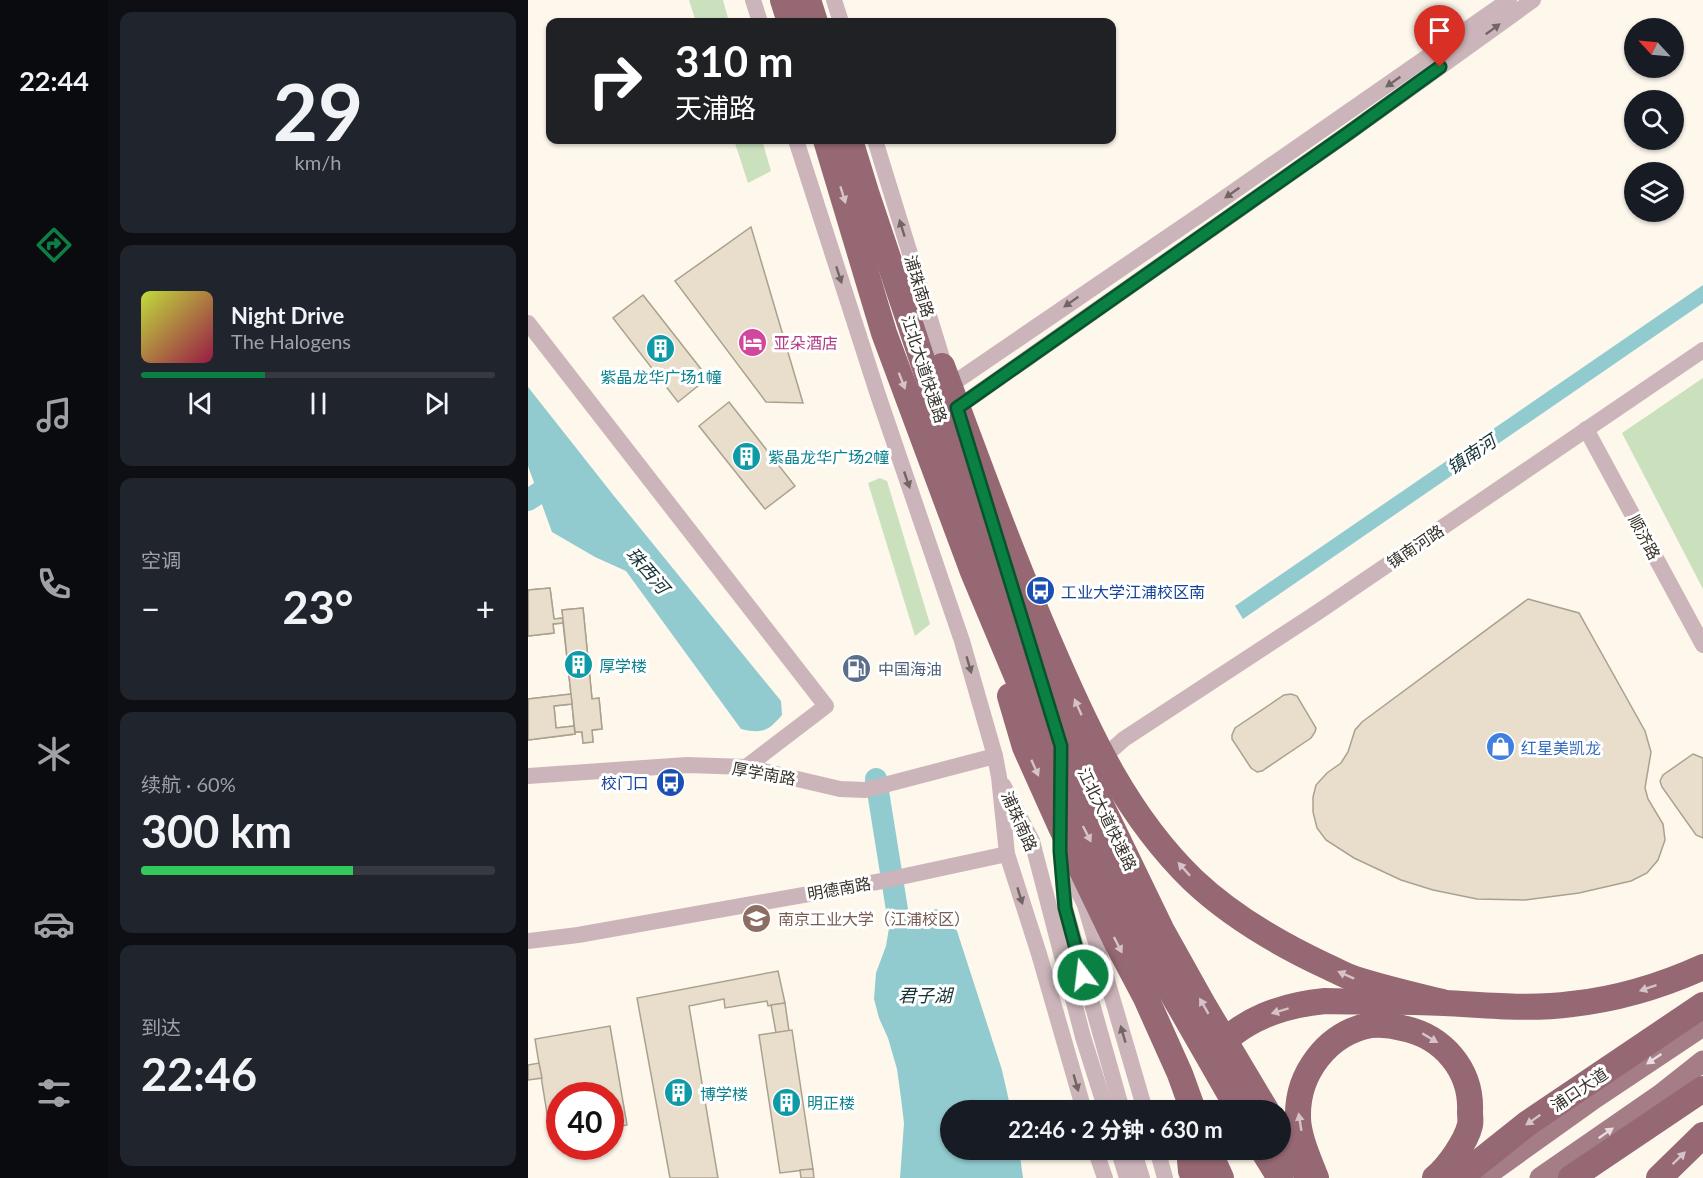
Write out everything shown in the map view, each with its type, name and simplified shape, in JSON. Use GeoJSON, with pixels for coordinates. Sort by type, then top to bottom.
{"type":"FeatureCollection","features":[{"type":"Feature","properties":{"kind":"highway"},"geometry":{"type":"LineString","coordinates":[[783,0],[789,18]]}},
{"type":"Feature","properties":{"kind":"highway"},"geometry":{"type":"LineString","coordinates":[[808,0],[814,18]]}},
{"type":"Feature","properties":{"kind":"highway","name":"江北大道快速路"},"geometry":{"type":"LineString","coordinates":[[827,144],[884,333],[973,572],[1041,734],[1085,829],[1142,939],[1233,1100]]}},
{"type":"Feature","properties":{"kind":"highway","name":"江北大道快速路"},"geometry":{"type":"LineString","coordinates":[[851,144],[958,467],[1046,691],[1161,929],[1260,1100]]}},
{"type":"Feature","properties":{"kind":"highway"},"geometry":{"type":"LineString","coordinates":[[866,192],[921,307],[993,504],[1036,612],[1085,725],[1118,785],[1172,857],[1194,880],[1234,913],[1293,951],[1353,979],[1442,1002]]}},
{"type":"Feature","properties":{"kind":"highway"},"geometry":{"type":"LineString","coordinates":[[973,572],[1025,747],[1118,945],[1146,998],[1180,1074],[1188,1100]]}},
{"type":"Feature","properties":{"kind":"highway"},"geometry":{"type":"LineString","coordinates":[[1193,1100],[1196,1084],[1206,1064],[1219,1047],[1237,1030],[1255,1020],[1309,1003],[1325,1001],[1442,1002],[1509,1007],[1571,1005],[1635,993],[1703,967]]}},
{"type":"Feature","properties":{"kind":"highway","name":"浦口大道"},"geometry":{"type":"LineString","coordinates":[[1459,1178],[1537,1116],[1703,1005]]}},
{"type":"Feature","properties":{"kind":"highway"},"geometry":{"type":"LineString","coordinates":[[1316,1178],[1298,1119],[1299,1095],[1309,1069],[1326,1047],[1350,1032],[1370,1025],[1387,1024],[1425,1034],[1443,1046],[1457,1062],[1471,1097],[1470,1126],[1448,1167],[1435,1178]]}},
{"type":"Feature","properties":{"kind":"highway"},"geometry":{"type":"LineString","coordinates":[[1571,1178],[1703,1089]]}},
{"type":"Feature","properties":{"kind":"highway"},"geometry":{"type":"LineString","coordinates":[[1659,1178],[1703,1136]]}},
{"type":"Feature","properties":{"kind":"highway"},"geometry":{"type":"LineString","coordinates":[[1291,1150],[1309,1178]]}},
{"type":"Feature","properties":{"kind":"highway"},"geometry":{"type":"LineString","coordinates":[[1190,1160],[1194,1178]]}},
{"type":"Feature","properties":{"kind":"highway"},"geometry":{"type":"LineString","coordinates":[[1213,1160],[1221,1178]]}},
{"type":"Feature","properties":{"kind":"highway"},"geometry":{"type":"LineString","coordinates":[[1269,1160],[1280,1178]]}},
{"type":"Feature","properties":{"kind":"main road","name":"浦口大道"},"geometry":{"type":"LineString","coordinates":[[1483,1178],[1595,1098],[1703,1026]]}},
{"type":"Feature","properties":{"kind":"main road"},"geometry":{"type":"LineString","coordinates":[[1540,1178],[1660,1095],[1703,1061]]}},
{"type":"Feature","properties":{"kind":"street"},"geometry":{"type":"LineString","coordinates":[[753,0],[759,18]]}},
{"type":"Feature","properties":{"kind":"street"},"geometry":{"type":"LineString","coordinates":[[834,0],[840,18]]}},
{"type":"Feature","properties":{"kind":"street"},"geometry":{"type":"LineString","coordinates":[[889,428],[1509,0]]}},
{"type":"Feature","properties":{"kind":"street"},"geometry":{"type":"LineString","coordinates":[[897,451],[1533,0]]}},
{"type":"Feature","properties":{"kind":"street","name":"浦珠南路"},"geometry":{"type":"LineString","coordinates":[[797,144],[889,428],[962,641],[995,756],[1007,854],[1081,1100]]}},
{"type":"Feature","properties":{"kind":"street","name":"浦珠南路"},"geometry":{"type":"LineString","coordinates":[[876,144],[1061,746],[1060,851],[1065,908],[1119,1100]]}},
{"type":"Feature","properties":{"kind":"street"},"geometry":{"type":"LineString","coordinates":[[528,323],[826,706],[746,766]]}},
{"type":"Feature","properties":{"kind":"street","name":"镇南河路"},"geometry":{"type":"LineString","coordinates":[[1060,796],[1124,740],[1309,618],[1703,350]]}},
{"type":"Feature","properties":{"kind":"street","name":"顺济路"},"geometry":{"type":"LineString","coordinates":[[1586,429],[1703,645]]}},
{"type":"Feature","properties":{"kind":"street"},"geometry":{"type":"LineString","coordinates":[[1061,746],[1124,740]]}},
{"type":"Feature","properties":{"kind":"street","name":"厚学南路"},"geometry":{"type":"LineString","coordinates":[[528,777],[687,765],[746,766],[840,789],[865,790],[995,756]]}},
{"type":"Feature","properties":{"kind":"street","name":"浦珠南路"},"geometry":{"type":"LineString","coordinates":[[999,777],[1032,841],[1080,1026],[1103,1100]]}},
{"type":"Feature","properties":{"kind":"street","name":"浦珠南路"},"geometry":{"type":"LineString","coordinates":[[1060,851],[1084,905],[1143,1100]]}},
{"type":"Feature","properties":{"kind":"street","name":"明德南路"},"geometry":{"type":"LineString","coordinates":[[528,941],[622,927],[882,881],[1007,854]]}},
{"type":"Feature","properties":{"kind":"street"},"geometry":{"type":"LineString","coordinates":[[1099,1160],[1105,1178]]}},
{"type":"Feature","properties":{"kind":"street"},"geometry":{"type":"LineString","coordinates":[[1121,1160],[1127,1178]]}},
{"type":"Feature","properties":{"kind":"street"},"geometry":{"type":"LineString","coordinates":[[1136,1160],[1142,1178]]}},
{"type":"Feature","properties":{"kind":"street"},"geometry":{"type":"LineString","coordinates":[[1160,1160],[1165,1178]]}},
{"type":"Feature","properties":{"kind":"green space"},"geometry":{"type":"Polygon","coordinates":[[[689,0],[723,0],[728,18],[695,18],[689,0]]]}},
{"type":"Feature","properties":{"kind":"green space"},"geometry":{"type":"Polygon","coordinates":[[[735,144],[763,144],[771,171],[748,183],[735,144]]]}},
{"type":"Feature","properties":{"kind":"green space"},"geometry":{"type":"Polygon","coordinates":[[[1703,378],[1703,589],[1622,433],[1703,378]]]}},
{"type":"Feature","properties":{"kind":"green space"},"geometry":{"type":"Polygon","coordinates":[[[880,478],[887,481],[930,624],[915,636],[868,483],[880,478]]]}},
{"type":"Feature","properties":{"kind":"water","name":"镇南河"},"geometry":{"type":"Polygon","coordinates":[[[1703,285],[1703,303],[1243,619],[1235,606],[1703,285]]]}},
{"type":"Feature","properties":{"kind":"water","name":"珠西河"},"geometry":{"type":"Polygon","coordinates":[[[528,387],[781,701],[782,715],[769,728],[760,731],[741,729],[626,571],[595,557],[552,532],[528,466],[528,387]]]}},
{"type":"Feature","properties":{"kind":"water","name":"君子湖"},"geometry":{"type":"Polygon","coordinates":[[[944,909],[957,931],[1002,1070],[1009,1100],[940,1100],[940,1160],[1021,1160],[1023,1178],[900,1178],[904,1123],[897,1069],[874,999],[876,973],[886,946],[889,928],[898,916],[924,910],[944,909]]]}},
{"type":"Feature","properties":{"kind":"building","name":"亚朵酒店"},"geometry":{"type":"Polygon","coordinates":[[[751,227],[803,403],[766,402],[675,281],[751,227]]]}},
{"type":"Feature","properties":{"kind":"building","name":"紫晶龙华广场1幢"},"geometry":{"type":"Polygon","coordinates":[[[643,295],[708,378],[678,402],[613,318],[643,295]]]}},
{"type":"Feature","properties":{"kind":"building","name":"紫晶龙华广场2幢"},"geometry":{"type":"Polygon","coordinates":[[[729,402],[795,486],[765,509],[699,426],[729,402]]]}},
{"type":"Feature","properties":{"kind":"building","name":"厚学楼"},"geometry":{"type":"Polygon","coordinates":[[[550,588],[554,619],[563,618],[562,610],[583,608],[592,699],[599,698],[602,729],[592,730],[593,742],[583,743],[582,732],[528,740],[528,699],[571,694],[563,623],[553,624],[554,633],[528,636],[528,590],[550,588]],[[572,704],[554,706],[556,728],[574,726],[572,704]]]}},
{"type":"Feature","properties":{"kind":"building"},"geometry":{"type":"Polygon","coordinates":[[[550,588],[554,619],[563,618],[563,623],[553,624],[554,633],[528,636],[528,590],[550,588]]]}},
{"type":"Feature","properties":{"kind":"building","name":"红星美凯龙"},"geometry":{"type":"Polygon","coordinates":[[[1528,599],[1579,613],[1645,731],[1651,752],[1645,788],[1648,799],[1663,824],[1665,840],[1658,860],[1647,873],[1631,881],[1579,893],[1525,900],[1477,899],[1433,890],[1401,880],[1354,858],[1326,840],[1317,828],[1313,812],[1316,785],[1341,763],[1348,752],[1355,730],[1362,722],[1528,599]]]}},
{"type":"Feature","properties":{"kind":"building"},"geometry":{"type":"Polygon","coordinates":[[[583,608],[592,699],[599,698],[602,729],[592,730],[593,742],[583,743],[582,732],[575,732],[562,610],[583,608]]]}},
{"type":"Feature","properties":{"kind":"building","name":"厚学楼"},"geometry":{"type":"Polygon","coordinates":[[[571,694],[572,704],[554,706],[556,728],[574,726],[575,734],[528,740],[528,699],[571,694]]]}},
{"type":"Feature","properties":{"kind":"building"},"geometry":{"type":"Polygon","coordinates":[[[1284,695],[1297,696],[1316,728],[1315,732],[1311,738],[1262,771],[1257,772],[1251,768],[1232,739],[1235,728],[1284,695]]]}},
{"type":"Feature","properties":{"kind":"building"},"geometry":{"type":"Polygon","coordinates":[[[1693,754],[1703,758],[1703,838],[1696,835],[1660,781],[1663,775],[1693,754]]]}},
{"type":"Feature","properties":{"kind":"building","name":"博学楼"},"geometry":{"type":"Polygon","coordinates":[[[778,971],[785,1003],[768,1006],[767,1001],[725,1008],[724,999],[689,1006],[718,1178],[670,1178],[637,998],[778,971]]]}},
{"type":"Feature","properties":{"kind":"building"},"geometry":{"type":"Polygon","coordinates":[[[785,1003],[789,1031],[776,1033],[771,1005],[785,1003]]]}},
{"type":"Feature","properties":{"kind":"building"},"geometry":{"type":"Polygon","coordinates":[[[610,1026],[620,1082],[546,1082],[546,1107],[535,1039],[610,1026]]]}},
{"type":"Feature","properties":{"kind":"building","name":"明正楼"},"geometry":{"type":"Polygon","coordinates":[[[792,1030],[813,1169],[780,1173],[759,1035],[792,1030]]]}},
{"type":"Feature","properties":{"kind":"building"},"geometry":{"type":"Polygon","coordinates":[[[539,1063],[542,1078],[528,1080],[528,1065],[539,1063]]]}},
{"type":"Feature","properties":{"kind":"building"},"geometry":{"type":"Polygon","coordinates":[[[624,1108],[627,1125],[624,1126],[624,1108]]]}},
{"type":"Feature","properties":{"kind":"building"},"geometry":{"type":"Polygon","coordinates":[[[813,1169],[814,1178],[801,1178],[800,1170],[813,1169]]]}},
{"type":"Feature","properties":{"kind":"waterway"},"geometry":{"type":"LineString","coordinates":[[528,500],[562,478]]}},
{"type":"Feature","properties":{"kind":"waterway"},"geometry":{"type":"LineString","coordinates":[[876,779],[898,916]]}},
{"type":"Feature","properties":{"kind":"place","name":"亚朵酒店"},"geometry":{"type":"Point","coordinates":[753,342]}},
{"type":"Feature","properties":{"kind":"place","name":"紫晶龙华广场1幢"},"geometry":{"type":"Point","coordinates":[661,348]}},
{"type":"Feature","properties":{"kind":"place","name":"紫晶龙华广场2幢"},"geometry":{"type":"Point","coordinates":[747,456]}},
{"type":"Feature","properties":{"kind":"place","name":"工业大学江浦校区南"},"geometry":{"type":"Point","coordinates":[1040,591]}},
{"type":"Feature","properties":{"kind":"place","name":"厚学楼"},"geometry":{"type":"Point","coordinates":[578,665]}},
{"type":"Feature","properties":{"kind":"place","name":"中国海油"},"geometry":{"type":"Point","coordinates":[857,668]}},
{"type":"Feature","properties":{"kind":"place","name":"红星美凯龙"},"geometry":{"type":"Point","coordinates":[1500,747]}},
{"type":"Feature","properties":{"kind":"place","name":"校门口"},"geometry":{"type":"Point","coordinates":[670,782]}},
{"type":"Feature","properties":{"kind":"place","name":"南京工业大学（江浦校区）"},"geometry":{"type":"Point","coordinates":[757,918]}},
{"type":"Feature","properties":{"kind":"place","name":"博学楼"},"geometry":{"type":"Point","coordinates":[679,1093]}},
{"type":"Feature","properties":{"kind":"place","name":"明正楼"},"geometry":{"type":"Point","coordinates":[786,1102]}},
{"type":"Feature","properties":{"kind":"route"},"geometry":{"type":"LineString","coordinates":[[1083,975],[1065,908],[1060,851],[1061,746],[957,408],[1440,67]]}}]}
